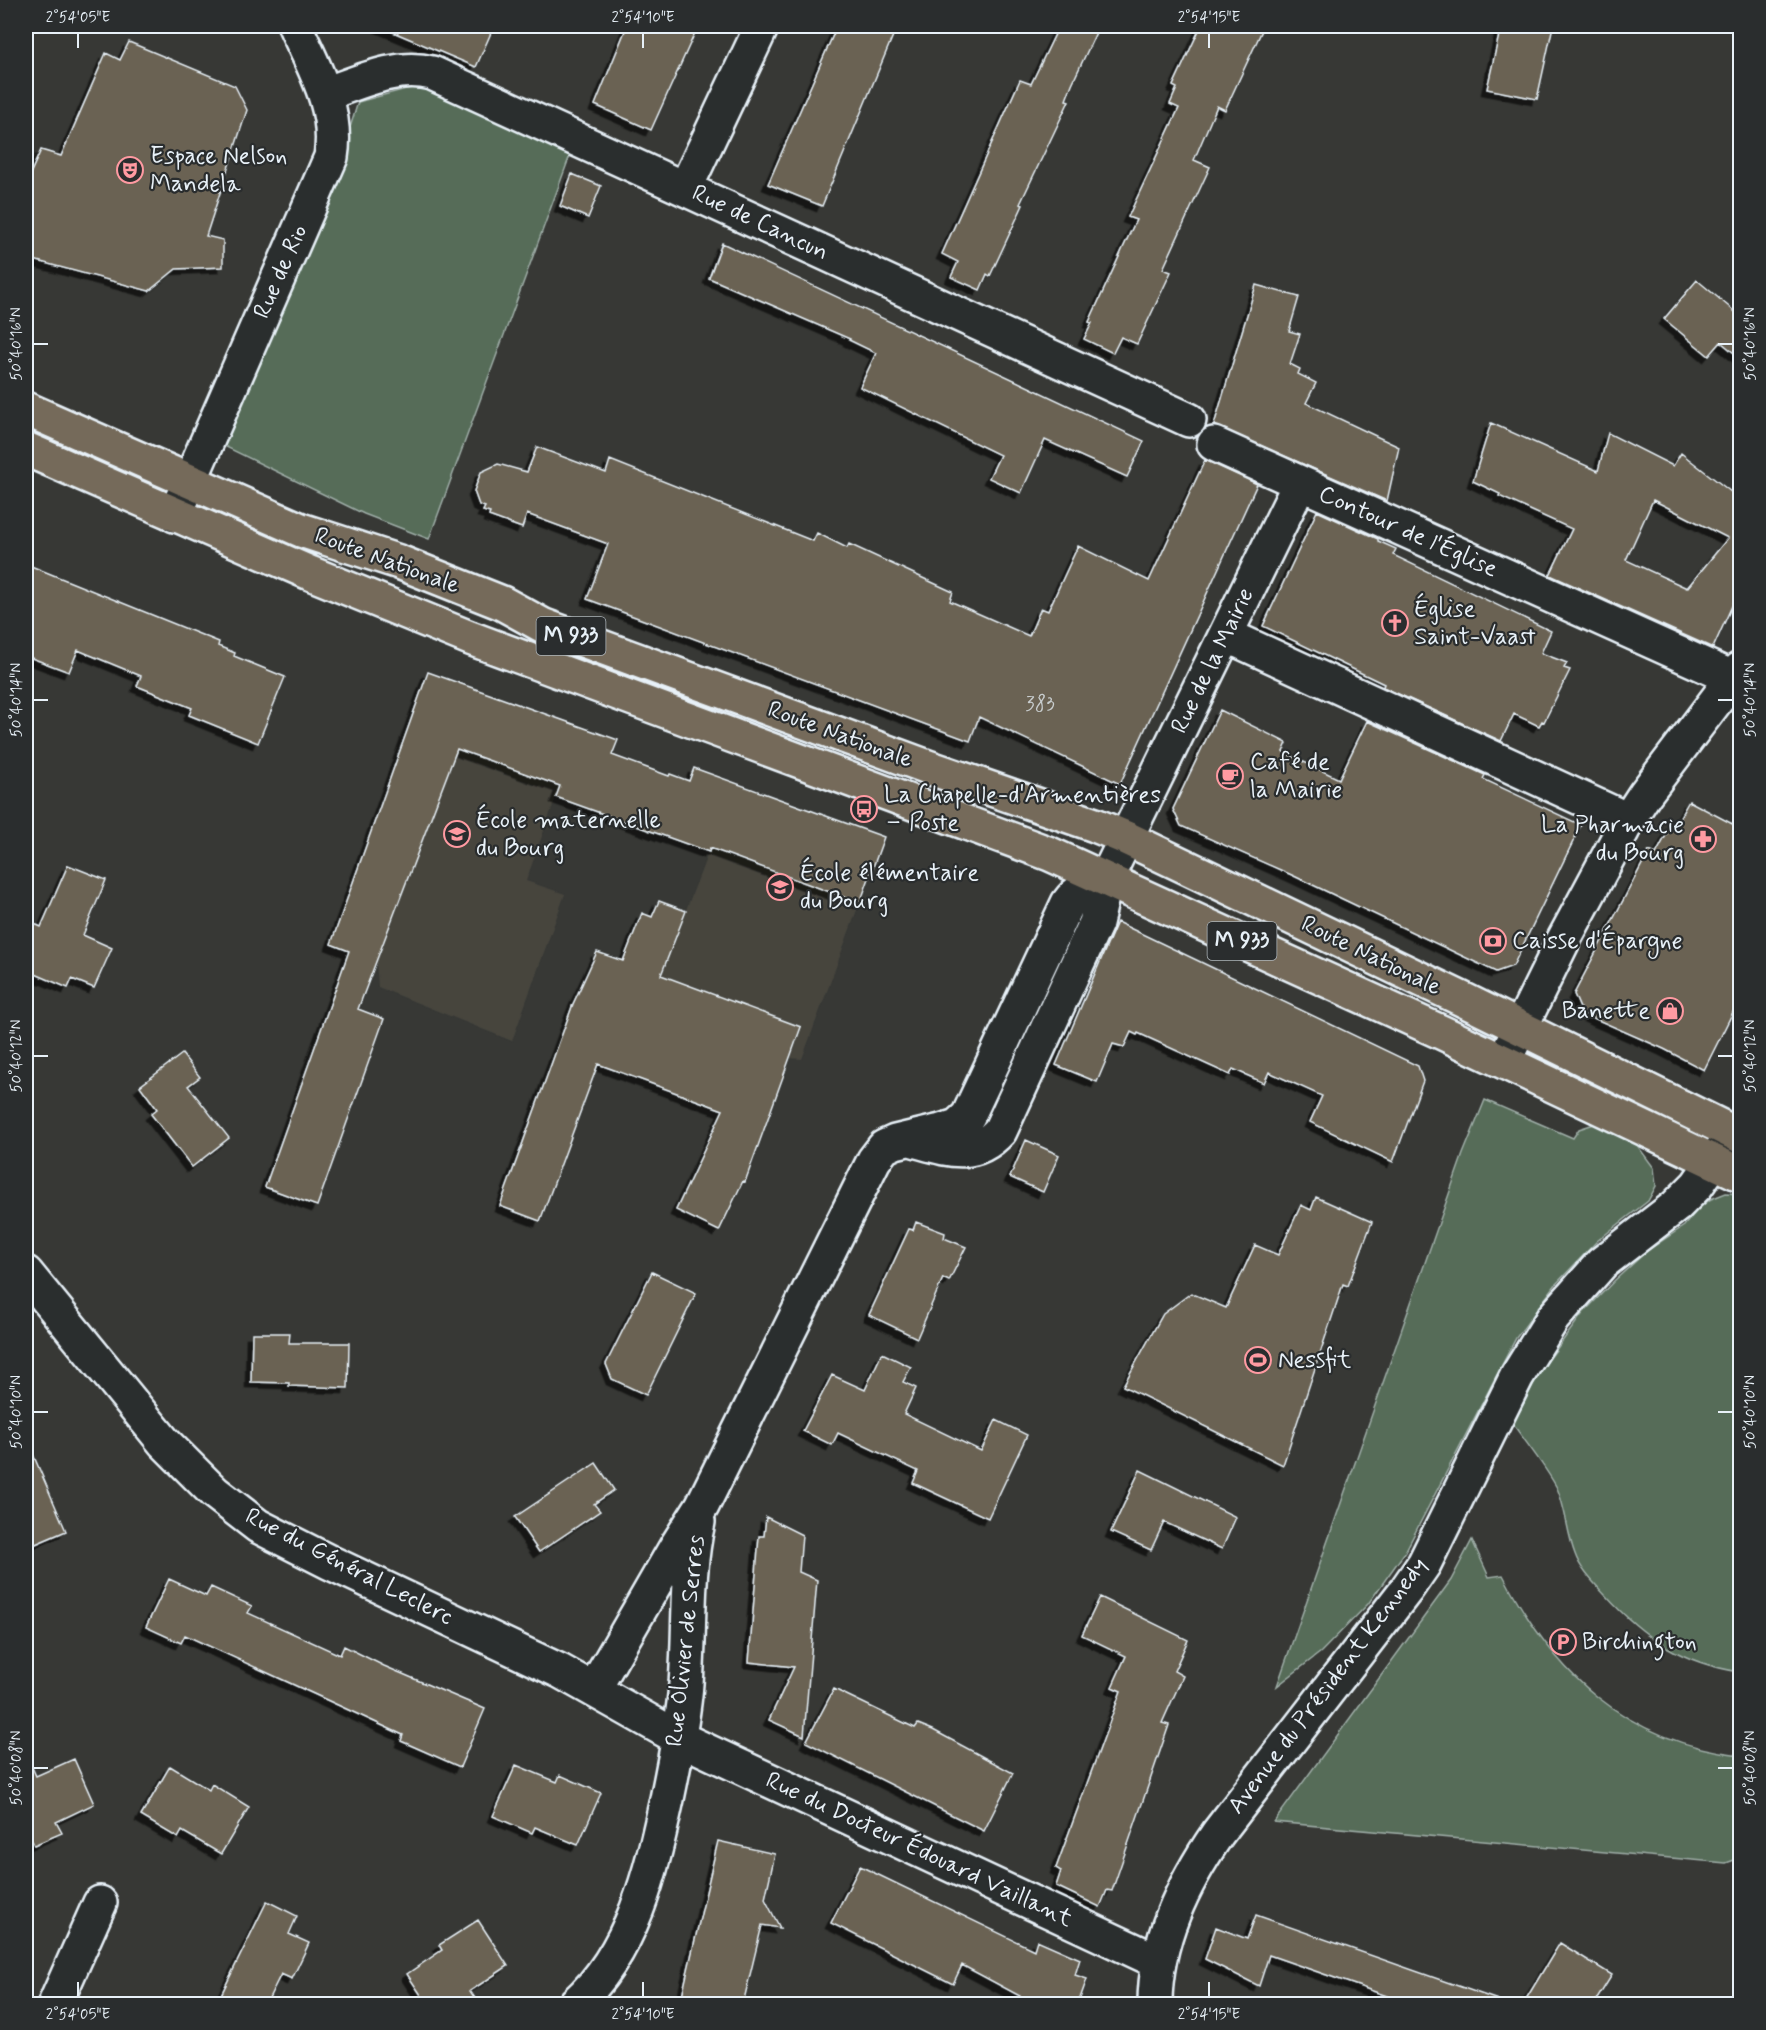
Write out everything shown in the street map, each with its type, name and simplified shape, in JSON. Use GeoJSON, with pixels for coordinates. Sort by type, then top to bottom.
{"type":"FeatureCollection","features":[{"type":"Feature","properties":{"kind":"main road","name":"Route Nationale"},"geometry":{"type":"LineString","coordinates":[[26,409],[301,530],[389,558],[502,603],[542,625],[1126,838],[1737,1134]]}},
{"type":"Feature","properties":{"kind":"main road","name":"Route Nationale"},"geometry":{"type":"LineString","coordinates":[[26,449],[310,573],[470,638],[1021,842],[1504,1061],[1728,1168]]}},
{"type":"Feature","properties":{"kind":"street","name":"Rue de Rio"},"geometry":{"type":"LineString","coordinates":[[175,515],[331,157],[333,127],[325,94],[295,26]]}},
{"type":"Feature","properties":{"kind":"street"},"geometry":{"type":"LineString","coordinates":[[685,189],[762,26]]}},
{"type":"Feature","properties":{"kind":"street","name":"Rue de Cancun"},"geometry":{"type":"LineString","coordinates":[[325,94],[396,71],[417,69],[432,73],[1189,420]]}},
{"type":"Feature","properties":{"kind":"street","name":"Contour de l'Église"},"geometry":{"type":"LineString","coordinates":[[1214,444],[1737,673]]}},
{"type":"Feature","properties":{"kind":"street","name":"Rue de la Mairie"},"geometry":{"type":"LineString","coordinates":[[906,1138],[953,1150],[967,1150],[990,1142],[1000,1131],[1096,923],[1106,879],[1300,483]]}},
{"type":"Feature","properties":{"kind":"street"},"geometry":{"type":"LineString","coordinates":[[1226,635],[1628,820]]}},
{"type":"Feature","properties":{"kind":"street"},"geometry":{"type":"LineString","coordinates":[[1504,1061],[1563,941],[1628,820],[1645,794],[1737,673]]}},
{"type":"Feature","properties":{"kind":"street","name":"Avenue du Président Kennedy"},"geometry":{"type":"LineString","coordinates":[[1155,2004],[1159,1962],[1174,1911],[1199,1859],[1424,1564],[1517,1376],[1553,1318],[1602,1263],[1676,1206],[1697,1185],[1728,1168],[1737,1134]]}},
{"type":"Feature","properties":{"kind":"street","name":"Rue Olivier de Serres"},"geometry":{"type":"LineString","coordinates":[[594,1689],[702,1506],[874,1160],[884,1147],[906,1138]]}},
{"type":"Feature","properties":{"kind":"street","name":"Rue du Général Leclerc"},"geometry":{"type":"LineString","coordinates":[[26,1273],[164,1442],[214,1492],[258,1526],[328,1562],[552,1667],[679,1738]]}},
{"type":"Feature","properties":{"kind":"street","name":"Rue Olivier de Serres"},"geometry":{"type":"LineString","coordinates":[[575,2004],[595,1983],[623,1941],[635,1915],[653,1859],[679,1738],[685,1695],[692,1561],[702,1506]]}},
{"type":"Feature","properties":{"kind":"street","name":"Rue du Docteur Édouard Vaillant"},"geometry":{"type":"LineString","coordinates":[[679,1738],[1159,1962]]}},
{"type":"Feature","properties":{"kind":"street"},"geometry":{"type":"LineString","coordinates":[[55,2004],[100,1903]]}},
{"type":"Feature","properties":{"kind":"shaded area","name":"École maternelle du Bourg"},"geometry":{"type":"Polygon","coordinates":[[[428,672],[581,727],[526,881],[565,894],[512,1041],[378,987],[376,961],[331,944],[428,672]]]}},
{"type":"Feature","properties":{"kind":"shaded area","name":"École élémentaire du Bourg"},"geometry":{"type":"Polygon","coordinates":[[[718,777],[884,837],[802,1059],[790,1058],[585,979],[597,952],[657,974],[679,928],[710,848],[718,777]]]}},
{"type":"Feature","properties":{"kind":"green space"},"geometry":{"type":"Polygon","coordinates":[[[417,86],[572,150],[429,539],[364,514],[224,446],[348,150],[347,137],[358,102],[417,86]]]}},
{"type":"Feature","properties":{"kind":"green space"},"geometry":{"type":"Polygon","coordinates":[[[1485,1100],[1573,1138],[1579,1129],[1597,1123],[1637,1145],[1654,1168],[1656,1186],[1648,1201],[1597,1241],[1556,1284],[1516,1338],[1405,1552],[1368,1604],[1321,1652],[1277,1686],[1463,1154],[1485,1100]]]}},
{"type":"Feature","properties":{"kind":"green space"},"geometry":{"type":"Polygon","coordinates":[[[1726,1193],[1740,1194],[1740,1672],[1700,1662],[1665,1646],[1634,1624],[1596,1586],[1577,1560],[1557,1488],[1513,1424],[1539,1373],[1583,1313],[1647,1251],[1684,1226],[1699,1208],[1711,1199],[1726,1193]]]}},
{"type":"Feature","properties":{"kind":"green space"},"geometry":{"type":"Polygon","coordinates":[[[1472,1540],[1489,1577],[1503,1575],[1523,1611],[1546,1643],[1570,1672],[1598,1697],[1628,1718],[1662,1735],[1699,1748],[1740,1755],[1740,1858],[1726,1863],[1274,1822],[1451,1580],[1472,1540]]]}},
{"type":"Feature","properties":{"kind":"building"},"geometry":{"type":"Polygon","coordinates":[[[379,26],[494,26],[476,67],[379,26]]]}},
{"type":"Feature","properties":{"kind":"building"},"geometry":{"type":"Polygon","coordinates":[[[627,26],[698,26],[651,130],[595,105],[627,26]]]}},
{"type":"Feature","properties":{"kind":"building"},"geometry":{"type":"Polygon","coordinates":[[[837,26],[897,26],[822,206],[768,184],[837,26]]]}},
{"type":"Feature","properties":{"kind":"building"},"geometry":{"type":"Polygon","coordinates":[[[1059,26],[1099,26],[1072,84],[1066,100],[1069,101],[1020,204],[1023,205],[990,276],[987,274],[980,290],[951,277],[958,262],[942,254],[1020,80],[1031,84],[1059,26]]]}},
{"type":"Feature","properties":{"kind":"building"},"geometry":{"type":"Polygon","coordinates":[[[1201,26],[1264,26],[1225,110],[1217,106],[1194,160],[1210,167],[1163,269],[1171,272],[1137,344],[1121,337],[1113,353],[1084,339],[1092,323],[1089,322],[1136,220],[1128,217],[1179,108],[1170,104],[1177,88],[1173,86],[1201,26]]]}},
{"type":"Feature","properties":{"kind":"building"},"geometry":{"type":"Polygon","coordinates":[[[1501,26],[1553,26],[1537,99],[1487,89],[1501,26]]]}},
{"type":"Feature","properties":{"kind":"building","name":"Espace Nelson Mandela"},"geometry":{"type":"Polygon","coordinates":[[[129,42],[235,86],[247,110],[206,236],[223,240],[223,267],[176,269],[149,291],[26,258],[26,183],[41,150],[61,156],[106,53],[120,60],[129,42]]]}},
{"type":"Feature","properties":{"kind":"building"},"geometry":{"type":"Polygon","coordinates":[[[572,174],[601,186],[588,218],[560,206],[572,174]]]}},
{"type":"Feature","properties":{"kind":"building"},"geometry":{"type":"Polygon","coordinates":[[[722,243],[1144,441],[1127,477],[1045,440],[1021,493],[989,478],[1000,455],[860,387],[876,353],[850,339],[709,278],[722,243]]]}},
{"type":"Feature","properties":{"kind":"building"},"geometry":{"type":"Polygon","coordinates":[[[1697,280],[1740,316],[1740,358],[1721,342],[1709,356],[1664,319],[1697,280]]]}},
{"type":"Feature","properties":{"kind":"building"},"geometry":{"type":"Polygon","coordinates":[[[1256,285],[1299,297],[1289,331],[1300,334],[1290,364],[1300,369],[1298,374],[1316,383],[1306,403],[1399,447],[1387,501],[1214,425],[1256,285]]]}},
{"type":"Feature","properties":{"kind":"building"},"geometry":{"type":"Polygon","coordinates":[[[1491,423],[1598,471],[1608,433],[1673,466],[1681,453],[1740,499],[1740,588],[1713,648],[1550,575],[1572,529],[1499,496],[1500,494],[1473,481],[1491,423]],[[1653,500],[1626,560],[1687,588],[1728,538],[1653,500]]]}},
{"type":"Feature","properties":{"kind":"building"},"geometry":{"type":"Polygon","coordinates":[[[537,447],[606,473],[610,460],[813,541],[817,533],[847,548],[849,544],[953,592],[950,601],[1029,636],[1041,608],[1048,611],[1078,546],[1149,581],[1205,460],[1257,484],[1120,784],[979,717],[970,741],[587,599],[608,544],[527,514],[522,528],[489,516],[490,513],[483,511],[485,507],[479,505],[474,491],[481,472],[498,464],[527,472],[537,447]]]}},
{"type":"Feature","properties":{"kind":"building","name":"Église Saint-Vaast"},"geometry":{"type":"Polygon","coordinates":[[[1317,511],[1396,549],[1393,555],[1551,631],[1541,653],[1567,663],[1564,668],[1570,670],[1544,722],[1542,721],[1539,726],[1514,714],[1501,741],[1383,687],[1384,684],[1263,626],[1317,511]]]}},
{"type":"Feature","properties":{"kind":"building"},"geometry":{"type":"Polygon","coordinates":[[[26,564],[219,642],[218,646],[235,653],[234,656],[285,677],[258,743],[189,715],[192,708],[137,686],[141,676],[78,650],[69,672],[26,656],[26,564]]]}},
{"type":"Feature","properties":{"kind":"building"},"geometry":{"type":"Polygon","coordinates":[[[428,672],[618,740],[612,755],[669,776],[670,774],[689,781],[694,768],[884,837],[860,903],[710,848],[709,852],[556,797],[560,786],[457,749],[358,1009],[384,1019],[317,1206],[265,1187],[349,951],[331,944],[428,672]]]}},
{"type":"Feature","properties":{"kind":"building"},"geometry":{"type":"Polygon","coordinates":[[[1220,710],[1287,743],[1283,752],[1339,779],[1367,721],[1485,775],[1483,779],[1581,825],[1513,966],[1496,972],[1294,876],[1181,826],[1173,809],[1220,710]]]}},
{"type":"Feature","properties":{"kind":"building"},"geometry":{"type":"Polygon","coordinates":[[[1689,801],[1740,828],[1740,998],[1704,1070],[1664,1049],[1582,1013],[1574,994],[1649,851],[1656,854],[1670,828],[1673,829],[1689,801]]]}},
{"type":"Feature","properties":{"kind":"building"},"geometry":{"type":"Polygon","coordinates":[[[68,865],[106,880],[83,935],[112,948],[94,988],[72,979],[68,988],[26,970],[26,920],[41,927],[68,865]]]}},
{"type":"Feature","properties":{"kind":"building"},"geometry":{"type":"Polygon","coordinates":[[[659,901],[686,911],[661,975],[801,1027],[745,1182],[743,1181],[719,1231],[676,1210],[723,1110],[598,1064],[540,1221],[500,1206],[573,1004],[597,952],[623,961],[642,913],[652,917],[659,901]]]}},
{"type":"Feature","properties":{"kind":"building"},"geometry":{"type":"Polygon","coordinates":[[[1117,922],[1418,1066],[1423,1081],[1393,1162],[1310,1122],[1322,1096],[1269,1072],[1264,1083],[1233,1069],[1230,1075],[1138,1033],[1137,1035],[1131,1032],[1124,1047],[1113,1044],[1097,1082],[1056,1065],[1117,922]]]}},
{"type":"Feature","properties":{"kind":"building"},"geometry":{"type":"Polygon","coordinates":[[[182,1054],[200,1077],[188,1086],[229,1138],[192,1167],[151,1114],[157,1109],[140,1086],[182,1054]]]}},
{"type":"Feature","properties":{"kind":"building"},"geometry":{"type":"Polygon","coordinates":[[[1026,1140],[1059,1155],[1043,1192],[1010,1177],[1026,1140]]]}},
{"type":"Feature","properties":{"kind":"building"},"geometry":{"type":"Polygon","coordinates":[[[1316,1197],[1372,1222],[1348,1286],[1343,1284],[1283,1465],[1123,1386],[1163,1314],[1191,1293],[1226,1308],[1255,1245],[1278,1255],[1301,1205],[1311,1210],[1316,1197]]]}},
{"type":"Feature","properties":{"kind":"building"},"geometry":{"type":"Polygon","coordinates":[[[916,1222],[945,1233],[944,1238],[966,1247],[949,1281],[943,1278],[917,1338],[869,1315],[909,1229],[913,1230],[916,1222]]]}},
{"type":"Feature","properties":{"kind":"building"},"geometry":{"type":"Polygon","coordinates":[[[652,1272],[696,1293],[646,1395],[612,1379],[606,1364],[652,1272]]]}},
{"type":"Feature","properties":{"kind":"building"},"geometry":{"type":"Polygon","coordinates":[[[252,1333],[290,1333],[289,1343],[349,1343],[348,1388],[251,1382],[252,1333]]]}},
{"type":"Feature","properties":{"kind":"building"},"geometry":{"type":"Polygon","coordinates":[[[882,1353],[911,1367],[903,1382],[916,1388],[904,1414],[981,1451],[996,1420],[1027,1435],[988,1518],[913,1483],[918,1471],[838,1433],[832,1445],[803,1431],[832,1375],[865,1390],[882,1353]]]}},
{"type":"Feature","properties":{"kind":"building"},"geometry":{"type":"Polygon","coordinates":[[[26,1438],[66,1531],[26,1548],[26,1438]]]}},
{"type":"Feature","properties":{"kind":"building"},"geometry":{"type":"Polygon","coordinates":[[[596,1463],[614,1490],[594,1504],[600,1511],[539,1552],[515,1517],[596,1463]]]}},
{"type":"Feature","properties":{"kind":"building"},"geometry":{"type":"Polygon","coordinates":[[[1140,1470],[1236,1517],[1222,1549],[1164,1522],[1151,1550],[1111,1532],[1140,1470]]]}},
{"type":"Feature","properties":{"kind":"building"},"geometry":{"type":"Polygon","coordinates":[[[766,1517],[802,1535],[799,1572],[817,1580],[804,1736],[769,1720],[794,1667],[749,1662],[759,1536],[764,1536],[766,1517]]]}},
{"type":"Feature","properties":{"kind":"building"},"geometry":{"type":"Polygon","coordinates":[[[169,1579],[206,1596],[211,1587],[252,1606],[248,1613],[340,1655],[344,1646],[384,1666],[485,1709],[460,1767],[401,1741],[403,1735],[185,1635],[181,1643],[146,1627],[169,1579]]]}},
{"type":"Feature","properties":{"kind":"building"},"geometry":{"type":"Polygon","coordinates":[[[1100,1597],[1188,1640],[1174,1671],[1183,1676],[1162,1723],[1169,1725],[1112,1891],[1107,1890],[1100,1907],[1056,1886],[1061,1871],[1056,1868],[1121,1691],[1112,1687],[1126,1656],[1082,1635],[1100,1597]]]}},
{"type":"Feature","properties":{"kind":"building"},"geometry":{"type":"Polygon","coordinates":[[[834,1689],[915,1728],[918,1724],[933,1730],[1013,1773],[984,1831],[806,1742],[834,1689]]]}},
{"type":"Feature","properties":{"kind":"building"},"geometry":{"type":"Polygon","coordinates":[[[26,1754],[36,1776],[74,1759],[94,1804],[56,1822],[62,1833],[34,1845],[29,1834],[26,1836],[26,1754]]]}},
{"type":"Feature","properties":{"kind":"building"},"geometry":{"type":"Polygon","coordinates":[[[516,1765],[557,1782],[560,1775],[601,1793],[578,1845],[535,1827],[532,1833],[493,1816],[516,1765]]]}},
{"type":"Feature","properties":{"kind":"building"},"geometry":{"type":"Polygon","coordinates":[[[170,1766],[209,1790],[212,1784],[249,1807],[221,1854],[182,1831],[178,1838],[141,1816],[170,1766]]]}},
{"type":"Feature","properties":{"kind":"building"},"geometry":{"type":"Polygon","coordinates":[[[718,1841],[775,1854],[765,1899],[780,1928],[762,1925],[743,2004],[680,2004],[718,1841]]]}},
{"type":"Feature","properties":{"kind":"building"},"geometry":{"type":"Polygon","coordinates":[[[860,1866],[1034,1950],[1037,1940],[1080,1959],[1075,1975],[1087,1979],[1078,2004],[1017,2004],[1020,1996],[962,1965],[953,1984],[831,1923],[860,1866]]]}},
{"type":"Feature","properties":{"kind":"building"},"geometry":{"type":"Polygon","coordinates":[[[267,1901],[297,1916],[289,1934],[309,1943],[292,1979],[281,1974],[266,2004],[240,2004],[221,1995],[267,1901]]]}},
{"type":"Feature","properties":{"kind":"building"},"geometry":{"type":"Polygon","coordinates":[[[1256,1915],[1498,2000],[1497,2004],[1410,2004],[1269,1955],[1259,1986],[1205,1959],[1216,1927],[1247,1939],[1256,1915]]]}},
{"type":"Feature","properties":{"kind":"building"},"geometry":{"type":"Polygon","coordinates":[[[478,1920],[508,1966],[470,1991],[479,2004],[427,2004],[407,1974],[442,1950],[439,1945],[478,1920]]]}},
{"type":"Feature","properties":{"kind":"building"},"geometry":{"type":"Polygon","coordinates":[[[1560,1943],[1612,1975],[1594,2004],[1523,2004],[1560,1943]]]}},
{"type":"Feature","properties":{"kind":"place","name":"Espace Nelson Mandela"},"geometry":{"type":"Point","coordinates":[130,170]}},
{"type":"Feature","properties":{"kind":"place","name":"Église Saint-Vaast"},"geometry":{"type":"Point","coordinates":[1395,623]}},
{"type":"Feature","properties":{"kind":"place","name":"Café de la Mairie"},"geometry":{"type":"Point","coordinates":[1230,776]}},
{"type":"Feature","properties":{"kind":"place","name":"La Chapelle-d'Armentières – Poste"},"geometry":{"type":"Point","coordinates":[864,809]}},
{"type":"Feature","properties":{"kind":"place","name":"École maternelle du Bourg"},"geometry":{"type":"Point","coordinates":[457,834]}},
{"type":"Feature","properties":{"kind":"place","name":"La Pharmacie du Bourg"},"geometry":{"type":"Point","coordinates":[1703,839]}},
{"type":"Feature","properties":{"kind":"place","name":"École élémentaire du Bourg"},"geometry":{"type":"Point","coordinates":[780,887]}},
{"type":"Feature","properties":{"kind":"place","name":"Caisse d'Épargne"},"geometry":{"type":"Point","coordinates":[1493,941]}},
{"type":"Feature","properties":{"kind":"place","name":"Banette"},"geometry":{"type":"Point","coordinates":[1670,1011]}},
{"type":"Feature","properties":{"kind":"place","name":"Nessfit"},"geometry":{"type":"Point","coordinates":[1258,1360]}},
{"type":"Feature","properties":{"kind":"place","name":"Birchington"},"geometry":{"type":"Point","coordinates":[1563,1642]}}]}
